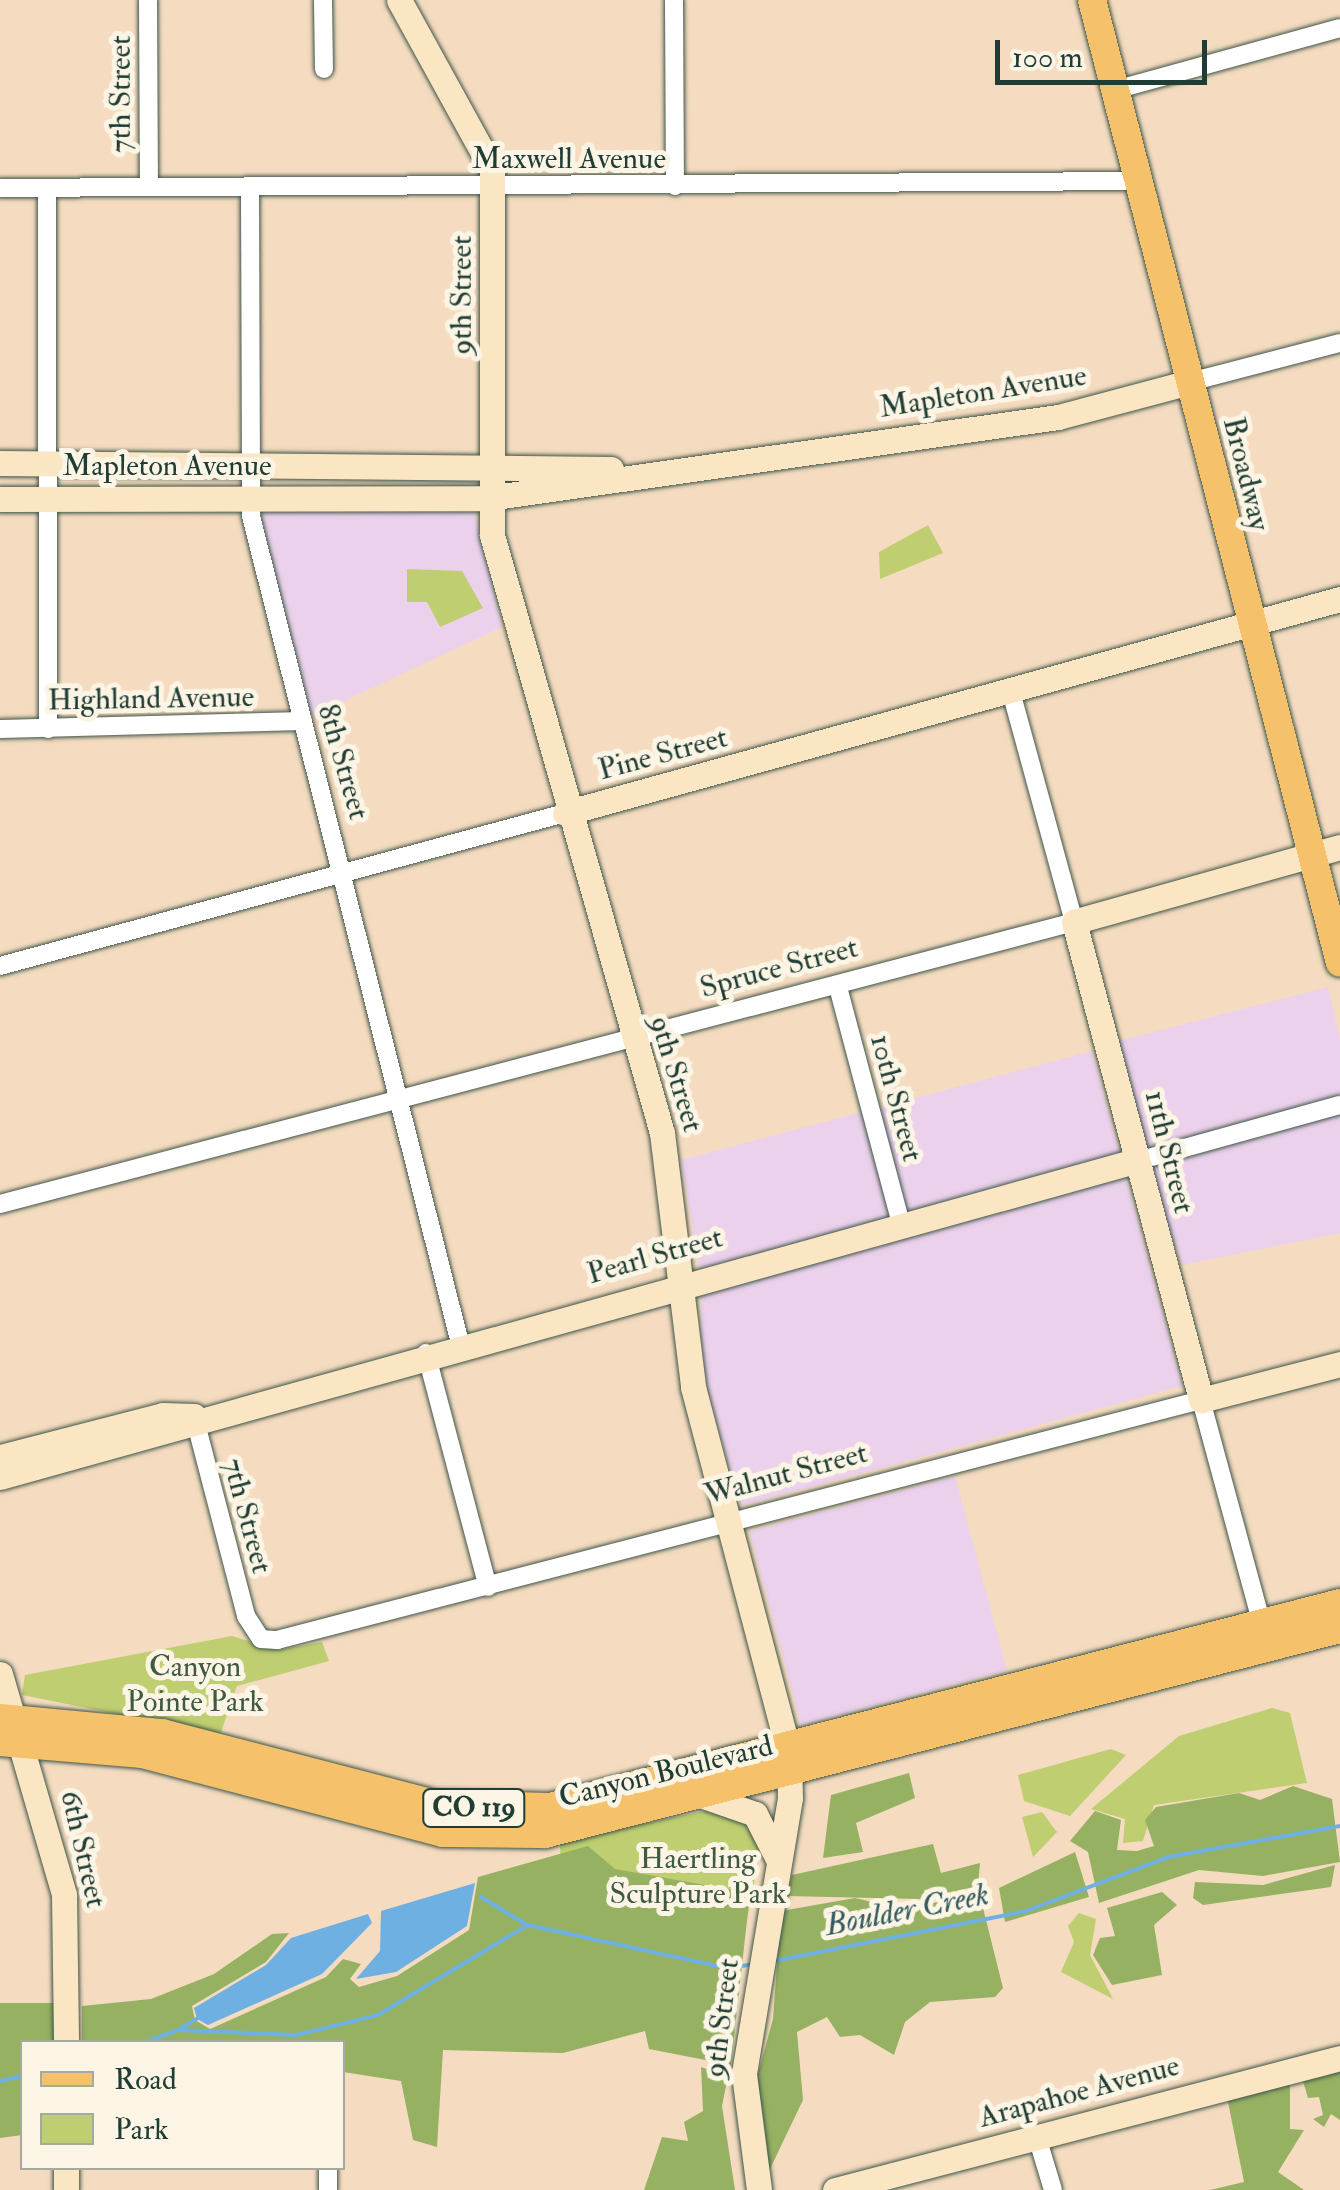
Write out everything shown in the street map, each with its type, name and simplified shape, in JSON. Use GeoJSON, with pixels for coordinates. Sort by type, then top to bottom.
{"type":"FeatureCollection","features":[{"type":"Feature","properties":{"kind":"main road","name":"Broadway"},"geometry":{"type":"LineString","coordinates":[[1092,0],[1252,624],[1327,851],[1340,963]]}},
{"type":"Feature","properties":{"kind":"main road","name":"Canyon Boulevard"},"geometry":{"type":"LineString","coordinates":[[8,1730],[142,1754],[385,1822],[479,1836],[582,1830],[706,1797],[790,1764],[1340,1603]]}},
{"type":"Feature","properties":{"kind":"main road","name":"Canyon Boulevard"},"geometry":{"type":"LineString","coordinates":[[8,1730],[146,1729],[396,1797],[470,1808],[595,1801],[790,1764],[1340,1630]]}},
{"type":"Feature","properties":{"kind":"street","name":"7th Street"},"geometry":{"type":"LineString","coordinates":[[148,0],[149,187]]}},
{"type":"Feature","properties":{"kind":"street"},"geometry":{"type":"LineString","coordinates":[[323,0],[324,68]]}},
{"type":"Feature","properties":{"kind":"street","name":"9th Street"},"geometry":{"type":"LineString","coordinates":[[399,0],[478,137],[495,187],[488,498],[565,814],[662,1132],[684,1283],[692,1387],[790,1764],[780,1863],[751,2024],[744,2105],[758,2190]]}},
{"type":"Feature","properties":{"kind":"street"},"geometry":{"type":"LineString","coordinates":[[674,0],[675,186]]}},
{"type":"Feature","properties":{"kind":"street"},"geometry":{"type":"LineString","coordinates":[[1115,90],[1340,28]]}},
{"type":"Feature","properties":{"kind":"street","name":"Maxwell Avenue"},"geometry":{"type":"LineString","coordinates":[[0,188],[1138,182]]}},
{"type":"Feature","properties":{"kind":"street","name":"8th Street"},"geometry":{"type":"LineString","coordinates":[[250,187],[250,498],[302,721],[404,1100],[460,1343]]}},
{"type":"Feature","properties":{"kind":"street"},"geometry":{"type":"LineString","coordinates":[[47,188],[51,462],[47,499],[48,729]]}},
{"type":"Feature","properties":{"kind":"street","name":"Mapleton Avenue"},"geometry":{"type":"LineString","coordinates":[[0,499],[488,498],[631,472],[1058,417],[1340,344]]}},
{"type":"Feature","properties":{"kind":"street","name":"Mapleton Avenue"},"geometry":{"type":"LineString","coordinates":[[0,463],[490,464],[631,472]]}},
{"type":"Feature","properties":{"kind":"street","name":"Pine Street"},"geometry":{"type":"LineString","coordinates":[[0,966],[1012,696],[1340,599]]}},
{"type":"Feature","properties":{"kind":"street","name":"11th Street"},"geometry":{"type":"LineString","coordinates":[[1012,696],[1143,1159],[1192,1368],[1262,1624]]}},
{"type":"Feature","properties":{"kind":"street","name":"Highland Avenue"},"geometry":{"type":"LineString","coordinates":[[0,729],[302,721]]}},
{"type":"Feature","properties":{"kind":"street","name":"Spruce Street"},"geometry":{"type":"LineString","coordinates":[[0,1204],[838,987],[1327,851]]}},
{"type":"Feature","properties":{"kind":"street"},"geometry":{"type":"LineString","coordinates":[[1090,981],[1094,936],[1124,907]]}},
{"type":"Feature","properties":{"kind":"street","name":"10th Street"},"geometry":{"type":"LineString","coordinates":[[838,987],[901,1224]]}},
{"type":"Feature","properties":{"kind":"street"},"geometry":{"type":"LineString","coordinates":[[1143,1159],[1340,1105]]}},
{"type":"Feature","properties":{"kind":"street","name":"Pearl Street"},"geometry":{"type":"LineString","coordinates":[[0,1477],[162,1434],[194,1416],[1143,1159]]}},
{"type":"Feature","properties":{"kind":"street"},"geometry":{"type":"LineString","coordinates":[[426,1353],[488,1587]]}},
{"type":"Feature","properties":{"kind":"street","name":"Walnut Street"},"geometry":{"type":"LineString","coordinates":[[254,1628],[261,1639],[310,1635],[1340,1364]]}},
{"type":"Feature","properties":{"kind":"street"},"geometry":{"type":"LineString","coordinates":[[1192,1368],[1218,1390],[1242,1390]]}},
{"type":"Feature","properties":{"kind":"street","name":"Pearl Street"},"geometry":{"type":"LineString","coordinates":[[0,1457],[163,1414],[194,1416]]}},
{"type":"Feature","properties":{"kind":"street","name":"7th Street"},"geometry":{"type":"LineString","coordinates":[[194,1416],[254,1628]]}},
{"type":"Feature","properties":{"kind":"street","name":"6th Street"},"geometry":{"type":"LineString","coordinates":[[0,1674],[8,1730],[65,1901],[66,2040]]}},
{"type":"Feature","properties":{"kind":"street"},"geometry":{"type":"LineString","coordinates":[[706,1797],[754,1814],[780,1863]]}},
{"type":"Feature","properties":{"kind":"street","name":"Arapahoe Avenue"},"geometry":{"type":"LineString","coordinates":[[835,2190],[1340,2058]]}},
{"type":"Feature","properties":{"kind":"street"},"geometry":{"type":"LineString","coordinates":[[1037,2137],[1052,2190]]}},
{"type":"Feature","properties":{"kind":"shaded area"},"geometry":{"type":"Polygon","coordinates":[[[474,508],[502,627],[312,716],[259,509],[474,508]]]}},
{"type":"Feature","properties":{"kind":"shaded area"},"geometry":{"type":"Polygon","coordinates":[[[1328,987],[1340,1039],[1340,1233],[1182,1265],[1107,1044],[1328,987]]]}},
{"type":"Feature","properties":{"kind":"shaded area"},"geometry":{"type":"Polygon","coordinates":[[[1092,1051],[1182,1386],[741,1506],[701,1370],[701,1276],[681,1160],[1092,1051]]]}},
{"type":"Feature","properties":{"kind":"shaded area"},"geometry":{"type":"Polygon","coordinates":[[[955,1476],[1007,1670],[801,1725],[749,1531],[955,1476]]]}},
{"type":"Feature","properties":{"kind":"green space"},"geometry":{"type":"Polygon","coordinates":[[[928,525],[943,553],[880,579],[879,552],[928,525]]]}},
{"type":"Feature","properties":{"kind":"green space"},"geometry":{"type":"Polygon","coordinates":[[[407,569],[462,571],[483,608],[440,627],[427,602],[407,602],[407,569]]]}},
{"type":"Feature","properties":{"kind":"green space","name":"Canyon Pointe Park"},"geometry":{"type":"Polygon","coordinates":[[[232,1636],[278,1650],[322,1642],[329,1661],[237,1686],[220,1735],[22,1695],[25,1675],[232,1636]]]}},
{"type":"Feature","properties":{"kind":"green space"},"geometry":{"type":"Polygon","coordinates":[[[1272,1708],[1290,1713],[1307,1783],[1154,1805],[1143,1841],[1123,1843],[1125,1819],[1091,1809],[1179,1736],[1272,1708]]]}},
{"type":"Feature","properties":{"kind":"green space"},"geometry":{"type":"Polygon","coordinates":[[[1111,1749],[1126,1755],[1070,1816],[1024,1801],[1018,1775],[1111,1749]]]}},
{"type":"Feature","properties":{"kind":"green space"},"geometry":{"type":"Polygon","coordinates":[[[909,1773],[915,1798],[856,1823],[863,1852],[823,1858],[831,1795],[909,1773]]]}},
{"type":"Feature","properties":{"kind":"green space"},"geometry":{"type":"Polygon","coordinates":[[[1293,1786],[1332,1799],[1340,1862],[1263,1876],[1199,1870],[1099,1903],[1088,1852],[1070,1841],[1095,1811],[1121,1820],[1117,1850],[1137,1851],[1154,1846],[1145,1820],[1156,1807],[1239,1793],[1260,1800],[1293,1786]]]}},
{"type":"Feature","properties":{"kind":"green space","name":"Haertling Sculpture Park"},"geometry":{"type":"Polygon","coordinates":[[[719,1808],[742,1810],[762,1840],[743,1942],[561,1877],[560,1841],[719,1808]]]}},
{"type":"Feature","properties":{"kind":"green space"},"geometry":{"type":"Polygon","coordinates":[[[1042,1812],[1057,1832],[1033,1857],[1022,1817],[1042,1812]]]}},
{"type":"Feature","properties":{"kind":"green space"},"geometry":{"type":"Polygon","coordinates":[[[933,1844],[941,1873],[980,1863],[978,1886],[920,1899],[786,1896],[792,1875],[933,1844]]]}},
{"type":"Feature","properties":{"kind":"green space"},"geometry":{"type":"Polygon","coordinates":[[[588,1846],[615,1869],[750,1893],[731,2065],[649,2049],[645,2031],[563,2053],[443,2050],[437,2147],[413,2140],[401,2081],[345,2072],[345,2040],[82,2040],[82,2006],[151,1999],[214,1974],[272,1934],[289,1933],[266,1962],[192,2006],[195,2020],[210,2029],[326,1977],[343,1959],[361,1964],[350,1979],[359,1987],[397,1976],[469,1930],[478,1877],[588,1846]]]}},
{"type":"Feature","properties":{"kind":"green space"},"geometry":{"type":"Polygon","coordinates":[[[1075,1852],[1089,1897],[1005,1922],[999,1888],[1075,1852]]]}},
{"type":"Feature","properties":{"kind":"green space"},"geometry":{"type":"Polygon","coordinates":[[[1335,1865],[1331,1887],[1203,1905],[1193,1898],[1195,1882],[1263,1885],[1335,1865]]]}},
{"type":"Feature","properties":{"kind":"green space"},"geometry":{"type":"Polygon","coordinates":[[[1162,1892],[1177,1905],[1154,1925],[1162,1975],[1112,1985],[1093,1955],[1100,1938],[1115,1936],[1107,1908],[1162,1892]]]}},
{"type":"Feature","properties":{"kind":"green space"},"geometry":{"type":"Polygon","coordinates":[[[980,1896],[1003,1988],[995,1997],[930,2002],[905,2022],[894,2055],[860,2035],[840,2037],[827,2017],[797,2032],[803,2100],[769,2171],[755,2085],[773,2019],[781,1911],[855,1898],[898,1908],[980,1896]]]}},
{"type":"Feature","properties":{"kind":"green space"},"geometry":{"type":"Polygon","coordinates":[[[1079,1913],[1096,1919],[1090,1955],[1113,1999],[1061,1972],[1074,1942],[1068,1926],[1079,1913]]]}},
{"type":"Feature","properties":{"kind":"green space"},"geometry":{"type":"Polygon","coordinates":[[[0,2003],[58,2003],[58,2040],[20,2040],[20,2135],[0,2138],[0,2003]]]}},
{"type":"Feature","properties":{"kind":"green space"},"geometry":{"type":"Polygon","coordinates":[[[701,2067],[728,2076],[722,2106],[735,2190],[644,2190],[662,2137],[688,2141],[684,2122],[703,2111],[701,2067]]]}},
{"type":"Feature","properties":{"kind":"green space"},"geometry":{"type":"Polygon","coordinates":[[[1340,2072],[1340,2120],[1331,2114],[1324,2127],[1313,2119],[1323,2115],[1319,2097],[1308,2098],[1303,2081],[1340,2072]]]}},
{"type":"Feature","properties":{"kind":"green space"},"geometry":{"type":"Polygon","coordinates":[[[1290,2082],[1290,2129],[1304,2130],[1278,2172],[1304,2190],[1210,2190],[1244,2182],[1227,2097],[1290,2082]]]}},
{"type":"Feature","properties":{"kind":"water"},"geometry":{"type":"Polygon","coordinates":[[[475,1883],[467,1926],[396,1972],[356,1979],[380,1951],[381,1911],[475,1883]]]}},
{"type":"Feature","properties":{"kind":"water"},"geometry":{"type":"Polygon","coordinates":[[[368,1914],[372,1923],[322,1974],[208,2025],[197,2019],[194,2008],[266,1965],[291,1938],[368,1914]]]}},
{"type":"Feature","properties":{"kind":"waterway","name":"Boulder Creek"},"geometry":{"type":"LineString","coordinates":[[774,1961],[1026,1911],[1168,1857],[1340,1826]]}},
{"type":"Feature","properties":{"kind":"waterway"},"geometry":{"type":"LineString","coordinates":[[481,1897],[527,1925]]}},
{"type":"Feature","properties":{"kind":"waterway","name":"Boulder Creek"},"geometry":{"type":"LineString","coordinates":[[150,2040],[178,2030],[296,2035],[378,2015],[528,1925],[727,1968],[754,1964]]}},
{"type":"Feature","properties":{"kind":"waterway"},"geometry":{"type":"LineString","coordinates":[[178,2030],[200,2017]]}},
{"type":"Feature","properties":{"kind":"waterway","name":"Boulder Creek"},"geometry":{"type":"LineString","coordinates":[[0,2081],[20,2076]]}}]}
